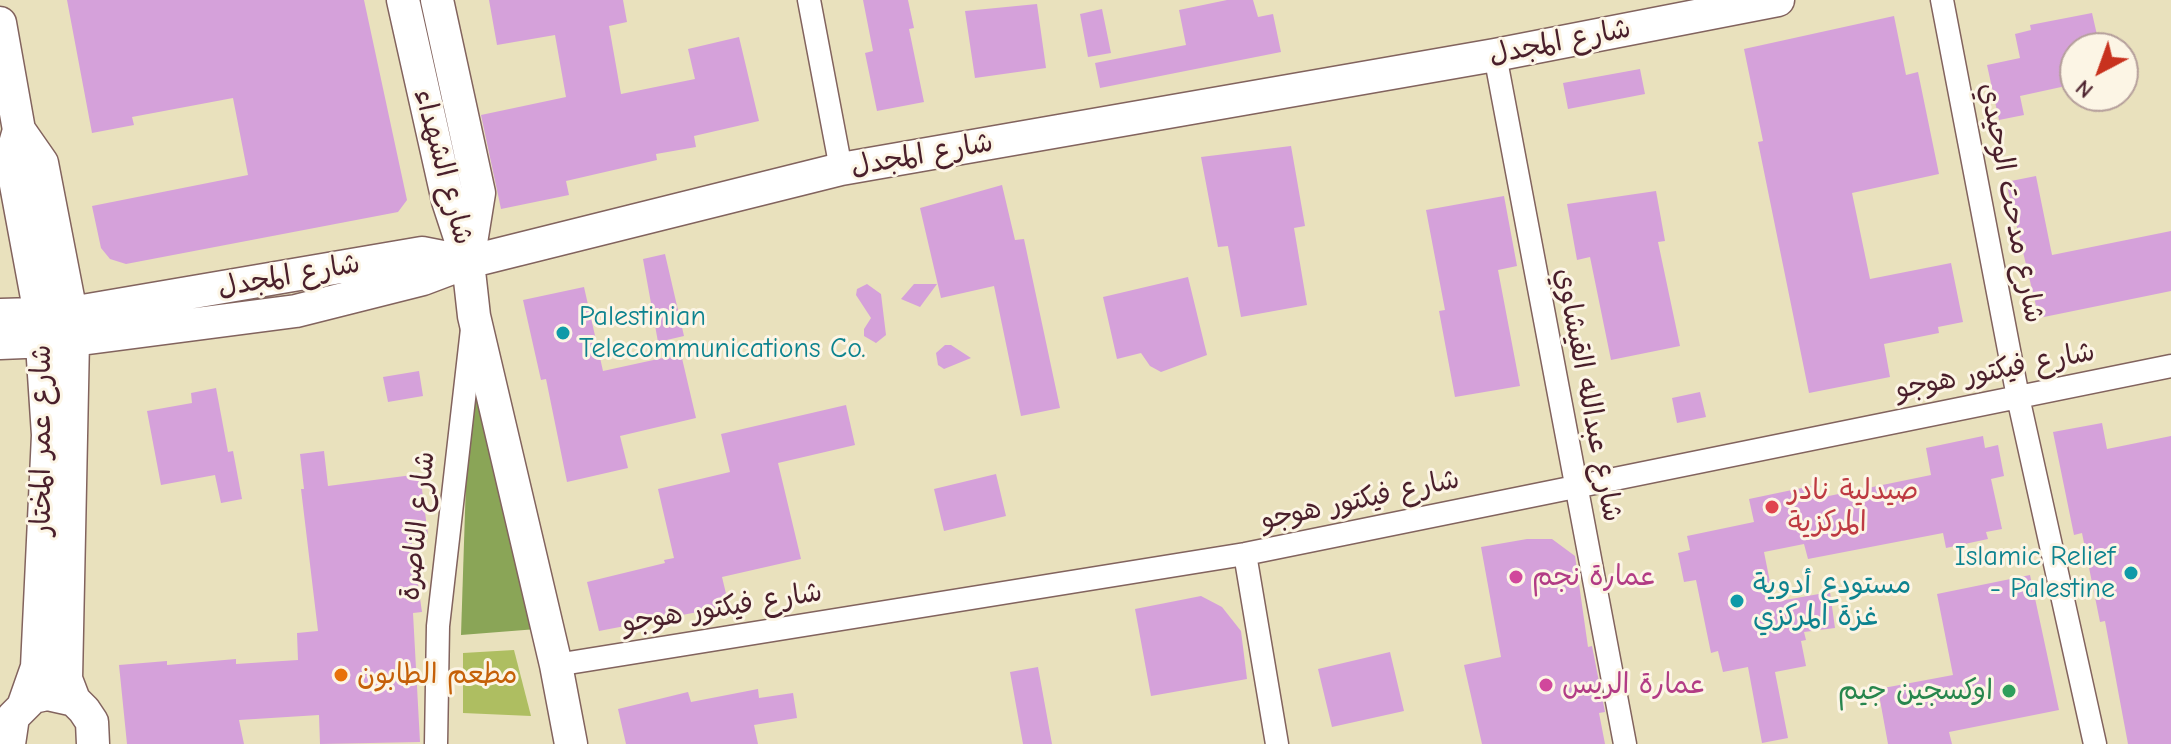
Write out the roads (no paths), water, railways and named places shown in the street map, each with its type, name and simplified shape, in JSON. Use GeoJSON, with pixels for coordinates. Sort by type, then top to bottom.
{"type":"FeatureCollection","features":[{"type":"Feature","properties":{"kind":"main road","name":"شارع الشهداء"},"geometry":{"type":"LineString","coordinates":[[403,0],[448,201],[468,262]]}},
{"type":"Feature","properties":{"kind":"main road","name":"شارع الشهداء"},"geometry":{"type":"LineString","coordinates":[[437,0],[479,193],[468,262]]}},
{"type":"Feature","properties":{"kind":"main road","name":"شارع المجدل"},"geometry":{"type":"LineString","coordinates":[[57,327],[422,253],[468,262],[841,169],[1495,55],[1778,0]]}},
{"type":"Feature","properties":{"kind":"main road"},"geometry":{"type":"LineString","coordinates":[[0,23],[19,130],[42,163],[57,327]]}},
{"type":"Feature","properties":{"kind":"main road"},"geometry":{"type":"LineString","coordinates":[[468,262],[474,316],[570,737]]}},
{"type":"Feature","properties":{"kind":"main road"},"geometry":{"type":"LineString","coordinates":[[0,315],[57,327]]}},
{"type":"Feature","properties":{"kind":"main road"},"geometry":{"type":"LineString","coordinates":[[0,343],[57,327]]}},
{"type":"Feature","properties":{"kind":"main road","name":"شارع عمر المختار"},"geometry":{"type":"LineString","coordinates":[[57,327],[66,679],[74,700],[92,722],[93,744]]}},
{"type":"Feature","properties":{"kind":"main road","name":"شارع عمر المختار"},"geometry":{"type":"LineString","coordinates":[[11,724],[37,667],[48,435],[57,327]]}},
{"type":"Feature","properties":{"kind":"main road"},"geometry":{"type":"LineString","coordinates":[[11,724],[47,694],[74,700]]}},
{"type":"Feature","properties":{"kind":"street"},"geometry":{"type":"LineString","coordinates":[[809,0],[841,169]]}},
{"type":"Feature","properties":{"kind":"street","name":"شارع مدحت الوحيدي"},"geometry":{"type":"LineString","coordinates":[[1942,0],[2018,397],[2095,744]]}},
{"type":"Feature","properties":{"kind":"street","name":"شارع عبدالله القيشاوي"},"geometry":{"type":"LineString","coordinates":[[1495,55],[1625,744]]}},
{"type":"Feature","properties":{"kind":"street","name":"شارع الناصرة"},"geometry":{"type":"LineString","coordinates":[[436,744],[438,626],[462,392],[474,316]]}},
{"type":"Feature","properties":{"kind":"street","name":"شارع فيكتور هوجو"},"geometry":{"type":"LineString","coordinates":[[556,665],[1245,554],[2171,366]]}},
{"type":"Feature","properties":{"kind":"street"},"geometry":{"type":"LineString","coordinates":[[1245,554],[1277,744]]}},
{"type":"Feature","properties":{"kind":"place","name":"Palestinian Telecommunications Co."},"geometry":{"type":"Point","coordinates":[563,333]}},
{"type":"Feature","properties":{"kind":"place","name":"صيدلية نادر المركزية"},"geometry":{"type":"Point","coordinates":[1772,507]}},
{"type":"Feature","properties":{"kind":"place","name":"Islamic Relief - Palestine"},"geometry":{"type":"Point","coordinates":[2131,573]}},
{"type":"Feature","properties":{"kind":"place","name":"عمارة نجم"},"geometry":{"type":"Point","coordinates":[1516,577]}},
{"type":"Feature","properties":{"kind":"place","name":"مستودع أدوية غزة المركزي"},"geometry":{"type":"Point","coordinates":[1737,601]}},
{"type":"Feature","properties":{"kind":"place","name":"مطعم الطابون"},"geometry":{"type":"Point","coordinates":[341,675]}},
{"type":"Feature","properties":{"kind":"place","name":"عمارة الريس"},"geometry":{"type":"Point","coordinates":[1546,685]}},
{"type":"Feature","properties":{"kind":"place","name":"اوكسجين جيم"},"geometry":{"type":"Point","coordinates":[2009,691]}}]}
